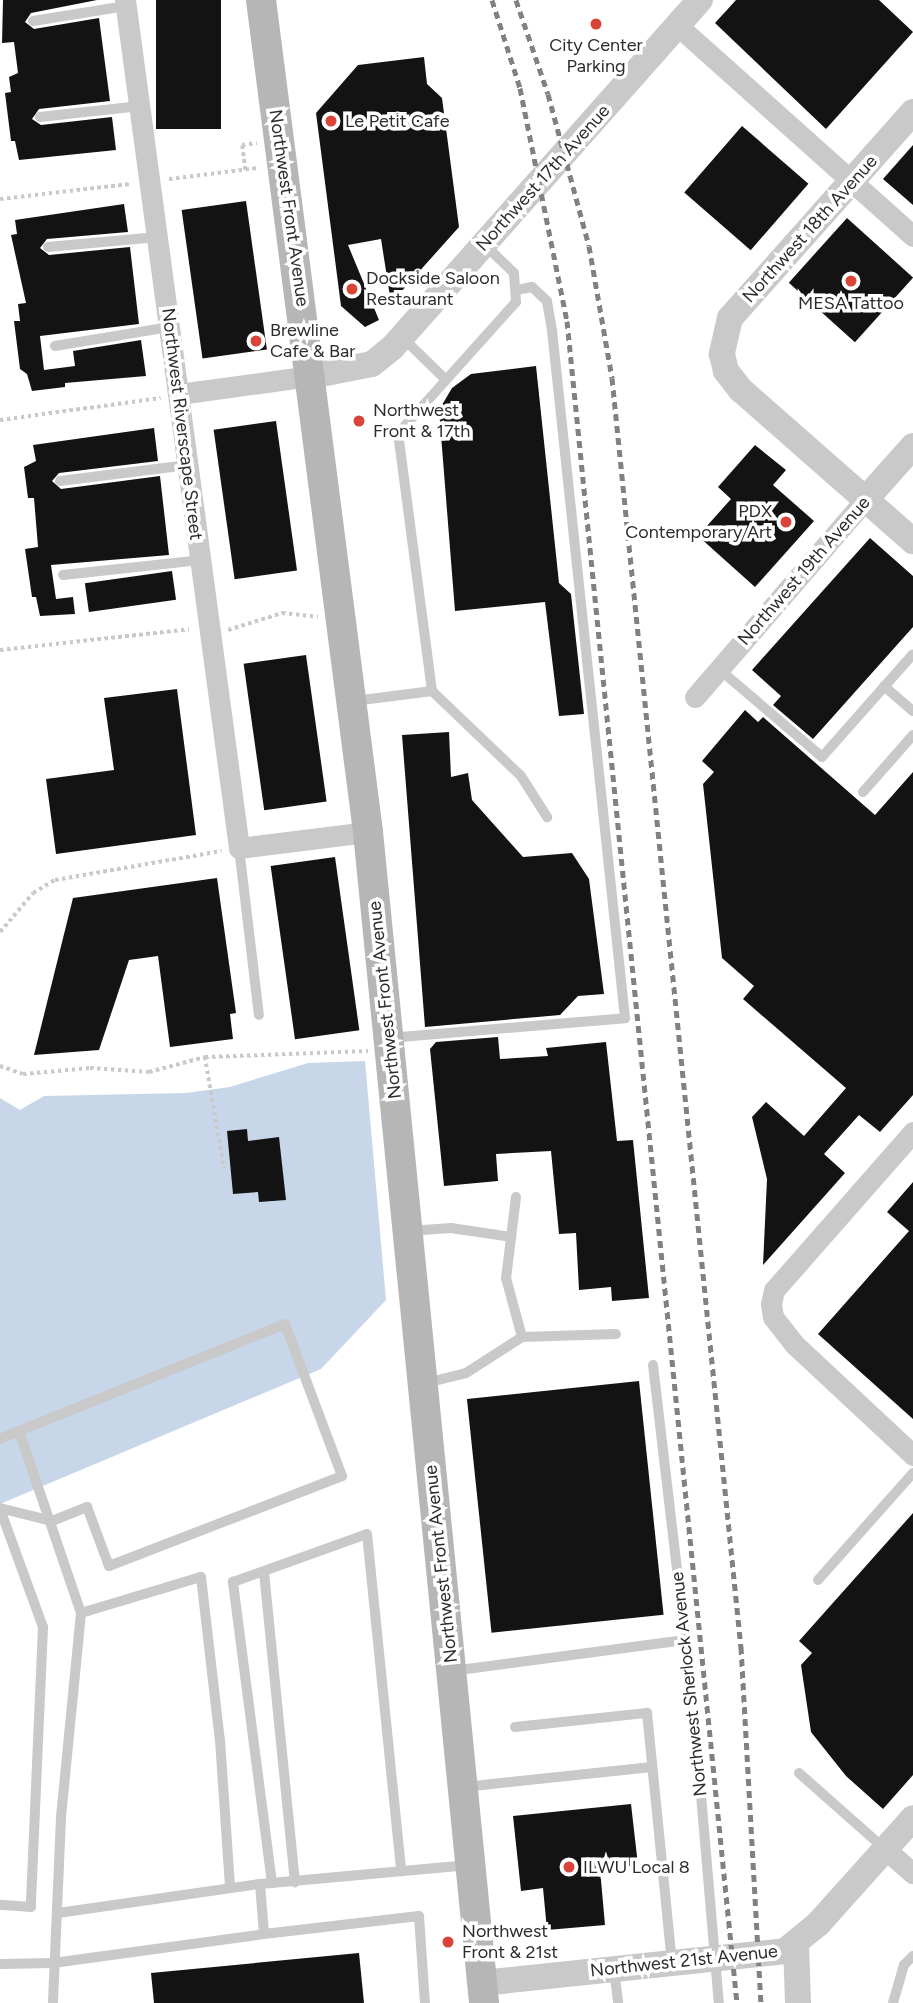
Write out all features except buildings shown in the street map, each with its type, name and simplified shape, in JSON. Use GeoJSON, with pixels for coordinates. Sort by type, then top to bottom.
{"type":"FeatureCollection","features":[{"type":"Feature","properties":{"kind":"main road","name":"Northwest Front Avenue"},"geometry":{"type":"LineString","coordinates":[[261,0],[354,701],[483,1993]]}},
{"type":"Feature","properties":{"kind":"street","name":"Northwest 17th Avenue"},"geometry":{"type":"LineString","coordinates":[[179,394],[311,376],[372,364],[402,337],[701,0]]}},
{"type":"Feature","properties":{"kind":"street","name":"Northwest Riverscape Street"},"geometry":{"type":"LineString","coordinates":[[126,3],[239,848]]}},
{"type":"Feature","properties":{"kind":"street"},"geometry":{"type":"LineString","coordinates":[[678,26],[913,236]]}},
{"type":"Feature","properties":{"kind":"street","name":"Northwest 18th Avenue"},"geometry":{"type":"LineString","coordinates":[[866,499],[741,390],[726,371],[722,354],[730,318],[913,112]]}},
{"type":"Feature","properties":{"kind":"street","name":"Northwest 19th Avenue"},"geometry":{"type":"LineString","coordinates":[[695,697],[913,446]]}},
{"type":"Feature","properties":{"kind":"street"},"geometry":{"type":"LineString","coordinates":[[866,499],[913,541]]}},
{"type":"Feature","properties":{"kind":"street"},"geometry":{"type":"LineString","coordinates":[[239,848],[368,832]]}},
{"type":"Feature","properties":{"kind":"street"},"geometry":{"type":"LineString","coordinates":[[913,1132],[774,1290],[773,1317],[816,1367],[913,1455]]}},
{"type":"Feature","properties":{"kind":"street","name":"Northwest 21st Avenue"},"geometry":{"type":"LineString","coordinates":[[483,1993],[614,1969],[760,1956],[796,1945],[913,1818]]}},
{"type":"Feature","properties":{"kind":"street"},"geometry":{"type":"LineString","coordinates":[[886,1849],[913,1873]]}},
{"type":"Feature","properties":{"kind":"street"},"geometry":{"type":"LineString","coordinates":[[796,1945],[798,2003]]}},
{"type":"Feature","properties":{"kind":"lane"},"geometry":{"type":"LineString","coordinates":[[33,21],[126,3]]}},
{"type":"Feature","properties":{"kind":"lane"},"geometry":{"type":"LineString","coordinates":[[40,117],[140,106]]}},
{"type":"Feature","properties":{"kind":"lane"},"geometry":{"type":"LineString","coordinates":[[48,247],[158,237]]}},
{"type":"Feature","properties":{"kind":"lane"},"geometry":{"type":"LineString","coordinates":[[484,244],[514,273],[516,302],[402,429],[399,441],[432,691],[521,776],[547,817]]}},
{"type":"Feature","properties":{"kind":"lane"},"geometry":{"type":"LineString","coordinates":[[390,1044],[498,1027],[625,1018],[552,330],[547,301],[532,287],[517,290]]}},
{"type":"Feature","properties":{"kind":"lane"},"geometry":{"type":"LineString","coordinates":[[55,346],[170,327]]}},
{"type":"Feature","properties":{"kind":"lane"},"geometry":{"type":"LineString","coordinates":[[402,337],[446,380]]}},
{"type":"Feature","properties":{"kind":"lane"},"geometry":{"type":"LineString","coordinates":[[60,481],[188,465]]}},
{"type":"Feature","properties":{"kind":"lane"},"geometry":{"type":"LineString","coordinates":[[63,575],[200,560]]}},
{"type":"Feature","properties":{"kind":"lane"},"geometry":{"type":"LineString","coordinates":[[719,669],[822,757],[913,654]]}},
{"type":"Feature","properties":{"kind":"lane"},"geometry":{"type":"LineString","coordinates":[[884,686],[913,711]]}},
{"type":"Feature","properties":{"kind":"lane"},"geometry":{"type":"LineString","coordinates":[[354,701],[432,691]]}},
{"type":"Feature","properties":{"kind":"lane"},"geometry":{"type":"LineString","coordinates":[[863,792],[913,735]]}},
{"type":"Feature","properties":{"kind":"lane"},"geometry":{"type":"LineString","coordinates":[[239,848],[259,1015]]}},
{"type":"Feature","properties":{"kind":"lane"},"geometry":{"type":"LineString","coordinates":[[516,1197],[506,1278],[522,1337]]}},
{"type":"Feature","properties":{"kind":"lane"},"geometry":{"type":"LineString","coordinates":[[409,1231],[451,1228],[511,1237]]}},
{"type":"Feature","properties":{"kind":"lane"},"geometry":{"type":"LineString","coordinates":[[0,1439],[285,1324],[342,1476],[109,1566],[87,1507],[52,1521],[0,1508]]}},
{"type":"Feature","properties":{"kind":"lane"},"geometry":{"type":"LineString","coordinates":[[423,1384],[466,1373],[522,1337],[615,1334]]}},
{"type":"Feature","properties":{"kind":"lane","name":"Northwest Sherlock Avenue"},"geometry":{"type":"LineString","coordinates":[[653,1365],[685,1640],[719,2003]]}},
{"type":"Feature","properties":{"kind":"lane"},"geometry":{"type":"LineString","coordinates":[[19,1431],[52,1521],[81,1613],[61,1818],[53,2003]]}},
{"type":"Feature","properties":{"kind":"lane"},"geometry":{"type":"LineString","coordinates":[[818,1580],[913,1473]]}},
{"type":"Feature","properties":{"kind":"lane"},"geometry":{"type":"LineString","coordinates":[[0,1508],[43,1627],[31,1906],[0,1906]]}},
{"type":"Feature","properties":{"kind":"lane"},"geometry":{"type":"LineString","coordinates":[[264,1934],[266,1883],[233,1582],[367,1534],[401,1871]]}},
{"type":"Feature","properties":{"kind":"lane"},"geometry":{"type":"LineString","coordinates":[[264,1572],[295,1882]]}},
{"type":"Feature","properties":{"kind":"lane"},"geometry":{"type":"LineString","coordinates":[[81,1613],[201,1577],[220,1740],[230,1888]]}},
{"type":"Feature","properties":{"kind":"lane"},"geometry":{"type":"LineString","coordinates":[[452,1671],[685,1640]]}},
{"type":"Feature","properties":{"kind":"lane"},"geometry":{"type":"LineString","coordinates":[[514,1727],[647,1713],[672,1964]]}},
{"type":"Feature","properties":{"kind":"lane"},"geometry":{"type":"LineString","coordinates":[[463,1787],[652,1768]]}},
{"type":"Feature","properties":{"kind":"lane"},"geometry":{"type":"LineString","coordinates":[[799,1773],[886,1849]]}},
{"type":"Feature","properties":{"kind":"lane"},"geometry":{"type":"LineString","coordinates":[[58,1913],[266,1883],[472,1865]]}},
{"type":"Feature","properties":{"kind":"lane"},"geometry":{"type":"LineString","coordinates":[[0,1964],[53,1963],[419,1916],[425,2003]]}},
{"type":"Feature","properties":{"kind":"lane"},"geometry":{"type":"LineString","coordinates":[[893,2003],[904,1965],[913,1956]]}},
{"type":"Feature","properties":{"kind":"lane"},"geometry":{"type":"LineString","coordinates":[[614,1969],[618,2003]]}},
{"type":"Feature","properties":{"kind":"path"},"geometry":{"type":"LineString","coordinates":[[0,199],[252,169]]}},
{"type":"Feature","properties":{"kind":"path"},"geometry":{"type":"LineString","coordinates":[[0,420],[179,394]]}},
{"type":"Feature","properties":{"kind":"path"},"geometry":{"type":"LineString","coordinates":[[0,649],[181,628],[237,631],[282,613],[343,622]]}},
{"type":"Feature","properties":{"kind":"path"},"geometry":{"type":"LineString","coordinates":[[0,932],[33,892],[55,880],[239,848]]}},
{"type":"Feature","properties":{"kind":"path"},"geometry":{"type":"LineString","coordinates":[[0,1066],[23,1074],[90,1068],[149,1072],[205,1057],[390,1044]]}},
{"type":"Feature","properties":{"kind":"path"},"geometry":{"type":"LineString","coordinates":[[205,1057],[224,1168]]}},
{"type":"Feature","properties":{"kind":"water"},"geometry":{"type":"Polygon","coordinates":[[[365,1061],[386,1300],[321,1369],[0,1504],[0,1098],[20,1110],[44,1096],[186,1093],[230,1087],[308,1063],[365,1061]]]}},
{"type":"Feature","properties":{"kind":"railway"},"geometry":{"type":"LineString","coordinates":[[492,0],[520,88],[567,321],[737,2003]]}},
{"type":"Feature","properties":{"kind":"railway"},"geometry":{"type":"LineString","coordinates":[[516,0],[548,94],[589,246],[612,378],[741,1647],[761,2003]]}},
{"type":"Feature","properties":{"kind":"place","name":"City Center Parking"},"geometry":{"type":"Point","coordinates":[596,24]}},
{"type":"Feature","properties":{"kind":"place","name":"Le Petit Cafe"},"geometry":{"type":"Point","coordinates":[331,121]}},
{"type":"Feature","properties":{"kind":"place","name":"MESA Tattoo"},"geometry":{"type":"Point","coordinates":[851,281]}},
{"type":"Feature","properties":{"kind":"place","name":"Dockside Saloon Restaurant"},"geometry":{"type":"Point","coordinates":[352,289]}},
{"type":"Feature","properties":{"kind":"place","name":"Brewline Cafe & Bar"},"geometry":{"type":"Point","coordinates":[256,341]}},
{"type":"Feature","properties":{"kind":"place","name":"Northwest Front & 17th"},"geometry":{"type":"Point","coordinates":[359,421]}},
{"type":"Feature","properties":{"kind":"place","name":"PDX Contemporary Art"},"geometry":{"type":"Point","coordinates":[786,522]}},
{"type":"Feature","properties":{"kind":"place","name":"ILWU Local 8"},"geometry":{"type":"Point","coordinates":[569,1867]}},
{"type":"Feature","properties":{"kind":"place","name":"Northwest Front & 21st"},"geometry":{"type":"Point","coordinates":[448,1942]}}]}
